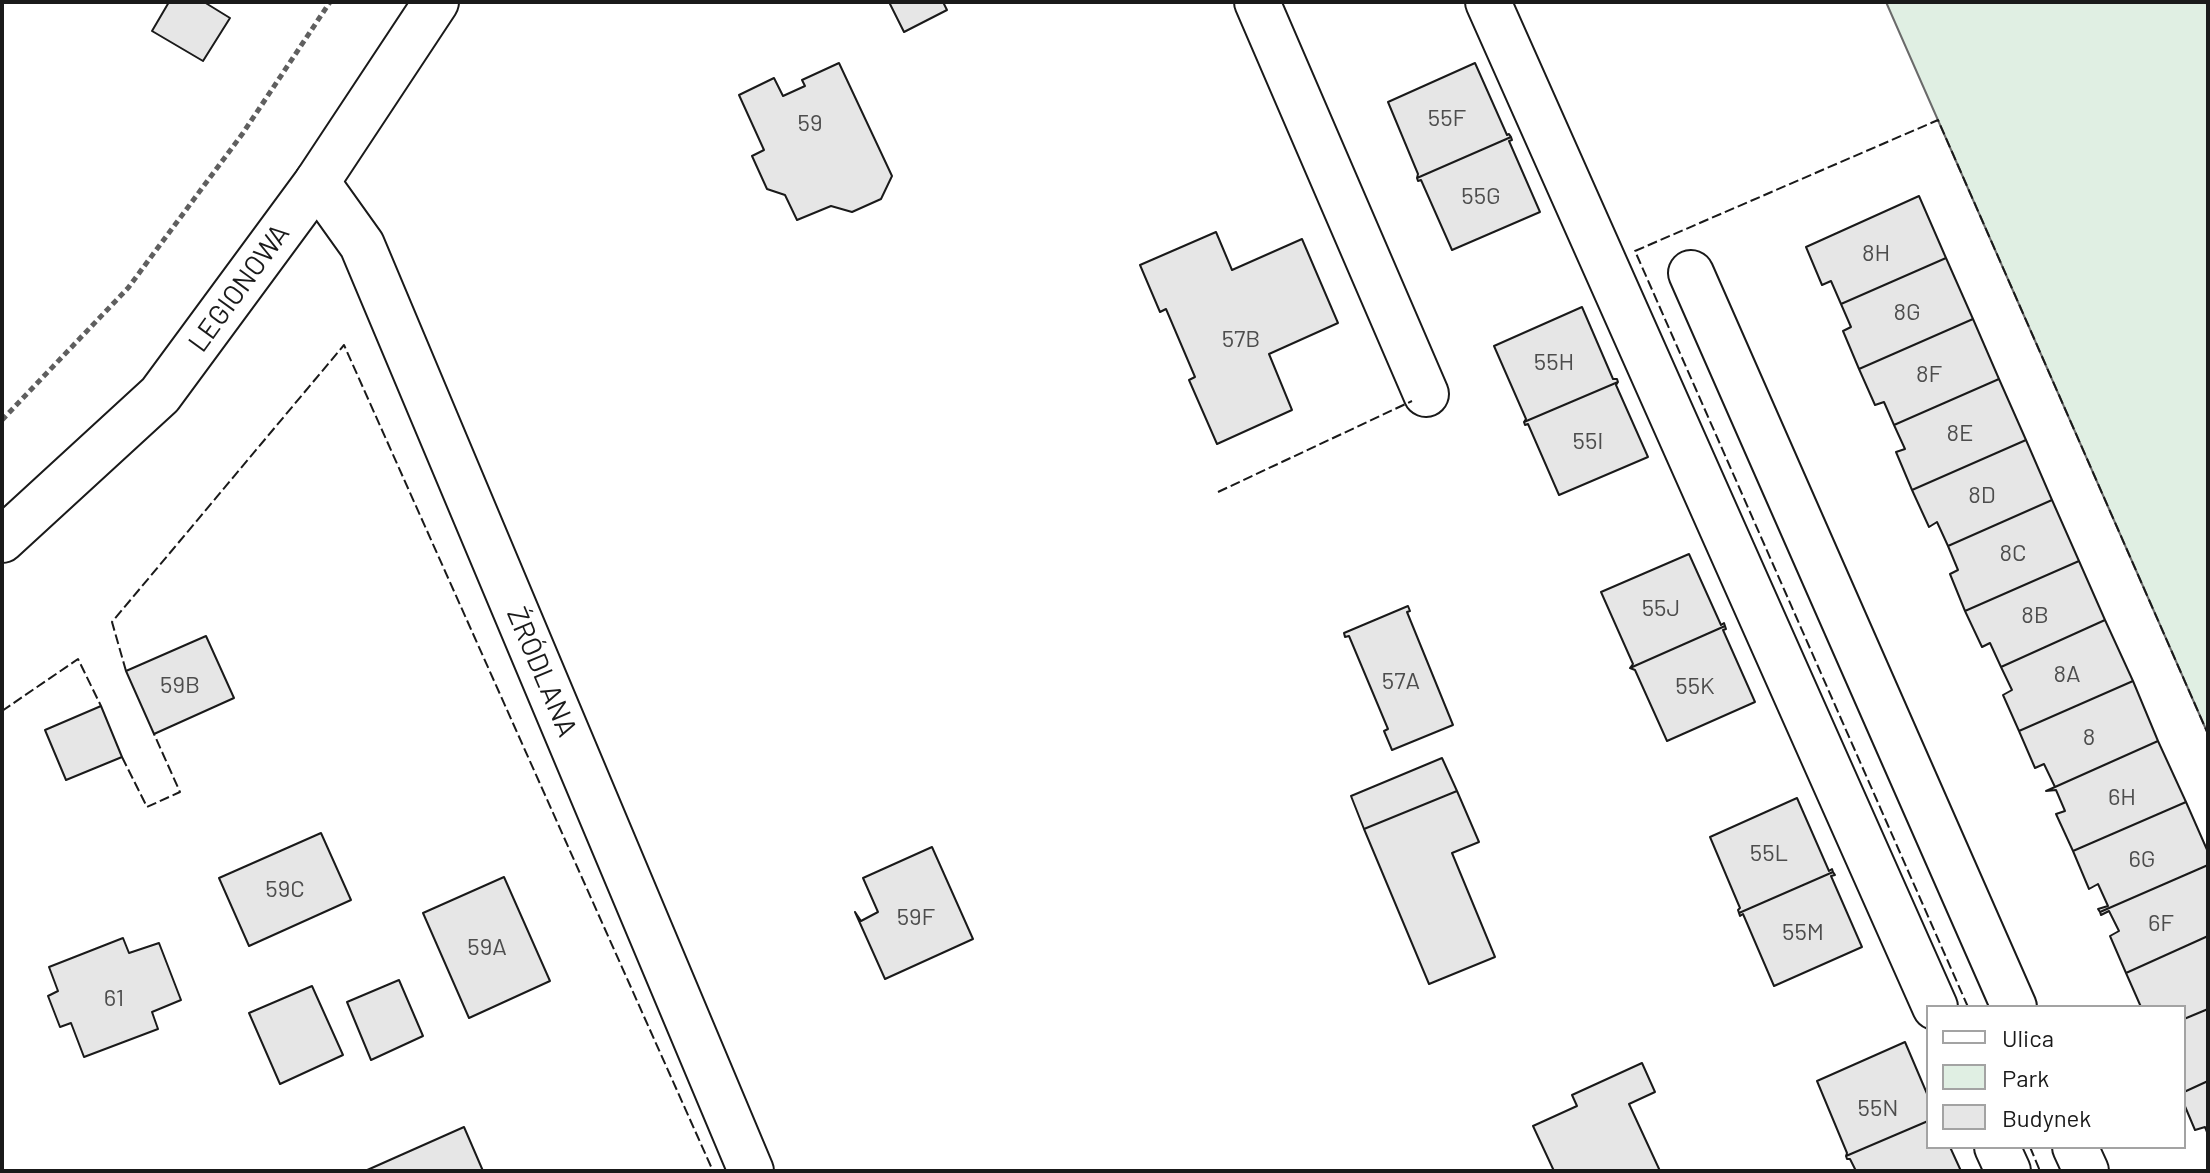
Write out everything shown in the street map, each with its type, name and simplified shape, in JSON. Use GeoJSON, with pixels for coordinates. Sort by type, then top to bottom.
{"type":"FeatureCollection","features":[{"type":"Feature","properties":{"kind":"street","name":"LEGIONOWA"},"geometry":{"type":"LineString","coordinates":[[2,540],[160,395],[317,182],[436,2]]}},
{"type":"Feature","properties":{"kind":"street"},"geometry":{"type":"LineString","coordinates":[[1257,2],[1426,394]]}},
{"type":"Feature","properties":{"kind":"street"},"geometry":{"type":"LineString","coordinates":[[1488,2],[1934,1005]]}},
{"type":"Feature","properties":{"kind":"street","name":"ŹRÓDLANA"},"geometry":{"type":"LineString","coordinates":[[317,182],[362,245],[751,1171]]}},
{"type":"Feature","properties":{"kind":"street"},"geometry":{"type":"LineString","coordinates":[[1691,273],[2013,1005]]}},
{"type":"Feature","properties":{"kind":"street"},"geometry":{"type":"LineString","coordinates":[[1998,1149],[2008,1171]]}},
{"type":"Feature","properties":{"kind":"street"},"geometry":{"type":"LineString","coordinates":[[2076,1149],[2086,1171]]}},
{"type":"Feature","properties":{"kind":"path"},"geometry":{"type":"LineString","coordinates":[[2,420],[128,288],[243,133],[330,2]]}},
{"type":"Feature","properties":{"kind":"green space"},"geometry":{"type":"Polygon","coordinates":[[[1886,2],[2206,2],[2208,734],[1886,2]]]}},
{"type":"Feature","properties":{"kind":"building"},"geometry":{"type":"Polygon","coordinates":[[[169,2],[204,2],[230,18],[203,61],[152,31],[169,2]]]}},
{"type":"Feature","properties":{"kind":"building"},"geometry":{"type":"Polygon","coordinates":[[[889,2],[943,2],[947,10],[904,32],[889,2]]]}},
{"type":"Feature","properties":{"kind":"building"},"geometry":{"type":"Polygon","coordinates":[[[839,63],[892,176],[881,199],[852,212],[831,206],[797,220],[785,195],[767,189],[752,156],[764,150],[739,95],[774,78],[783,96],[805,86],[802,80],[839,63]]]}},
{"type":"Feature","properties":{"kind":"building"},"geometry":{"type":"Polygon","coordinates":[[[1475,63],[1507,135],[1511,137],[1417,178],[1388,102],[1475,63]]]}},
{"type":"Feature","properties":{"kind":"building"},"geometry":{"type":"Polygon","coordinates":[[[1511,137],[1509,141],[1540,212],[1452,250],[1421,180],[1417,178],[1511,137]]]}},
{"type":"Feature","properties":{"kind":"building"},"geometry":{"type":"Polygon","coordinates":[[[1919,196],[1946,258],[1841,304],[1831,281],[1822,285],[1806,247],[1919,196]]]}},
{"type":"Feature","properties":{"kind":"building"},"geometry":{"type":"Polygon","coordinates":[[[1216,232],[1232,270],[1302,239],[1338,323],[1269,354],[1292,410],[1217,444],[1189,380],[1195,377],[1166,309],[1160,312],[1140,265],[1216,232]]]}},
{"type":"Feature","properties":{"kind":"building"},"geometry":{"type":"Polygon","coordinates":[[[1946,258],[1973,319],[1859,369],[1843,331],[1851,327],[1841,304],[1946,258]]]}},
{"type":"Feature","properties":{"kind":"building"},"geometry":{"type":"Polygon","coordinates":[[[1582,307],[1613,379],[1618,382],[1524,422],[1526,419],[1494,346],[1582,307]]]}},
{"type":"Feature","properties":{"kind":"building"},"geometry":{"type":"Polygon","coordinates":[[[1973,319],[1999,379],[1894,425],[1884,402],[1875,405],[1859,369],[1973,319]]]}},
{"type":"Feature","properties":{"kind":"building"},"geometry":{"type":"Polygon","coordinates":[[[1999,379],[2026,440],[1912,490],[1896,452],[1905,449],[1894,425],[1999,379]]]}},
{"type":"Feature","properties":{"kind":"building"},"geometry":{"type":"Polygon","coordinates":[[[1618,382],[1616,385],[1648,457],[1559,495],[1528,424],[1524,422],[1618,382]]]}},
{"type":"Feature","properties":{"kind":"building"},"geometry":{"type":"Polygon","coordinates":[[[2026,440],[2052,500],[1948,546],[1937,522],[1929,527],[1912,490],[2026,440]]]}},
{"type":"Feature","properties":{"kind":"building"},"geometry":{"type":"Polygon","coordinates":[[[2052,500],[2079,561],[1965,611],[1950,574],[1958,570],[1948,546],[2052,500]]]}},
{"type":"Feature","properties":{"kind":"building"},"geometry":{"type":"Polygon","coordinates":[[[1689,554],[1721,625],[1724,623],[1725,626],[1630,668],[1633,664],[1601,592],[1689,554]]]}},
{"type":"Feature","properties":{"kind":"building"},"geometry":{"type":"Polygon","coordinates":[[[2079,561],[2105,620],[2001,667],[1990,643],[1982,647],[1965,611],[2079,561]]]}},
{"type":"Feature","properties":{"kind":"building"},"geometry":{"type":"Polygon","coordinates":[[[1408,606],[1410,611],[1407,612],[1453,725],[1392,750],[1384,731],[1388,729],[1349,636],[1345,637],[1344,633],[1408,606]]]}},
{"type":"Feature","properties":{"kind":"building"},"geometry":{"type":"Polygon","coordinates":[[[2105,620],[2133,681],[2019,731],[2003,695],[2012,690],[2001,667],[2105,620]]]}},
{"type":"Feature","properties":{"kind":"building"},"geometry":{"type":"Polygon","coordinates":[[[1725,626],[1723,630],[1755,702],[1667,741],[1635,670],[1630,668],[1725,626]]]}},
{"type":"Feature","properties":{"kind":"building"},"geometry":{"type":"Polygon","coordinates":[[[206,636],[234,698],[154,734],[126,671],[206,636]]]}},
{"type":"Feature","properties":{"kind":"building"},"geometry":{"type":"Polygon","coordinates":[[[2133,681],[2158,741],[2055,787],[2044,764],[2035,768],[2019,731],[2133,681]]]}},
{"type":"Feature","properties":{"kind":"building"},"geometry":{"type":"Polygon","coordinates":[[[101,706],[122,757],[66,780],[45,730],[101,706]]]}},
{"type":"Feature","properties":{"kind":"building"},"geometry":{"type":"Polygon","coordinates":[[[2158,741],[2186,802],[2073,851],[2056,814],[2065,811],[2056,790],[2046,791],[2158,741]]]}},
{"type":"Feature","properties":{"kind":"building"},"geometry":{"type":"Polygon","coordinates":[[[1442,758],[1457,791],[1364,829],[1351,796],[1442,758]]]}},
{"type":"Feature","properties":{"kind":"building"},"geometry":{"type":"Polygon","coordinates":[[[1457,791],[1479,842],[1452,853],[1495,957],[1429,984],[1364,829],[1457,791]]]}},
{"type":"Feature","properties":{"kind":"building"},"geometry":{"type":"Polygon","coordinates":[[[1797,798],[1829,871],[1832,869],[1833,872],[1739,913],[1740,908],[1710,837],[1797,798]]]}},
{"type":"Feature","properties":{"kind":"building"},"geometry":{"type":"Polygon","coordinates":[[[2186,802],[2208,852],[2208,865],[2100,912],[2098,909],[2108,906],[2098,884],[2089,889],[2073,851],[2186,802]]]}},
{"type":"Feature","properties":{"kind":"building"},"geometry":{"type":"Polygon","coordinates":[[[321,833],[351,900],[249,946],[219,878],[321,833]]]}},
{"type":"Feature","properties":{"kind":"building"},"geometry":{"type":"Polygon","coordinates":[[[932,847],[973,939],[885,979],[855,912],[861,921],[878,912],[863,878],[932,847]]]}},
{"type":"Feature","properties":{"kind":"building"},"geometry":{"type":"Polygon","coordinates":[[[2208,865],[2208,936],[2126,973],[2110,936],[2119,931],[2109,911],[2101,915],[2100,912],[2208,865]]]}},
{"type":"Feature","properties":{"kind":"building"},"geometry":{"type":"Polygon","coordinates":[[[1833,872],[1835,875],[1831,876],[1862,947],[1774,986],[1743,914],[1740,916],[1739,913],[1833,872]]]}},
{"type":"Feature","properties":{"kind":"building"},"geometry":{"type":"Polygon","coordinates":[[[504,877],[550,981],[469,1018],[423,913],[504,877]]]}},
{"type":"Feature","properties":{"kind":"building"},"geometry":{"type":"Polygon","coordinates":[[[2208,936],[2208,1009],[2186,1018],[2186,1005],[2140,1005],[2126,973],[2208,936]]]}},
{"type":"Feature","properties":{"kind":"building"},"geometry":{"type":"Polygon","coordinates":[[[123,938],[129,953],[159,943],[181,1000],[152,1012],[158,1029],[84,1057],[71,1023],[60,1027],[48,996],[58,991],[49,967],[123,938]]]}},
{"type":"Feature","properties":{"kind":"building"},"geometry":{"type":"Polygon","coordinates":[[[399,980],[423,1036],[371,1060],[347,1002],[399,980]]]}},
{"type":"Feature","properties":{"kind":"building"},"geometry":{"type":"Polygon","coordinates":[[[312,986],[343,1055],[280,1084],[249,1013],[312,986]]]}},
{"type":"Feature","properties":{"kind":"building"},"geometry":{"type":"Polygon","coordinates":[[[2208,1009],[2208,1081],[2186,1091],[2186,1018],[2208,1009]]]}},
{"type":"Feature","properties":{"kind":"building"},"geometry":{"type":"Polygon","coordinates":[[[1905,1042],[1926,1091],[1926,1122],[1846,1156],[1817,1081],[1905,1042]]]}},
{"type":"Feature","properties":{"kind":"building"},"geometry":{"type":"Polygon","coordinates":[[[1642,1063],[1655,1092],[1629,1104],[1660,1171],[1554,1171],[1533,1126],[1577,1106],[1572,1095],[1642,1063]]]}},
{"type":"Feature","properties":{"kind":"building"},"geometry":{"type":"Polygon","coordinates":[[[2208,1081],[2208,1135],[2205,1127],[2195,1130],[2186,1109],[2186,1091],[2208,1081]]]}},
{"type":"Feature","properties":{"kind":"building"},"geometry":{"type":"Polygon","coordinates":[[[1926,1122],[1926,1149],[1951,1149],[1961,1171],[1856,1171],[1846,1156],[1926,1122]]]}},
{"type":"Feature","properties":{"kind":"building"},"geometry":{"type":"Polygon","coordinates":[[[464,1127],[483,1171],[365,1171],[464,1127]]]}},
{"type":"Feature","properties":{"kind":"fence"},"geometry":{"type":"LineString","coordinates":[[1967,1005],[1635,251],[1938,120],[2208,734]]}},
{"type":"Feature","properties":{"kind":"fence"},"geometry":{"type":"LineString","coordinates":[[126,671],[112,622],[344,345],[713,1171]]}},
{"type":"Feature","properties":{"kind":"fence"},"geometry":{"type":"LineString","coordinates":[[1218,492],[1412,401]]}},
{"type":"Feature","properties":{"kind":"fence"},"geometry":{"type":"LineString","coordinates":[[2,711],[78,659],[101,706]]}},
{"type":"Feature","properties":{"kind":"fence"},"geometry":{"type":"LineString","coordinates":[[122,757],[147,807],[180,792],[154,734]]}},
{"type":"Feature","properties":{"kind":"fence"},"geometry":{"type":"LineString","coordinates":[[2031,1149],[2040,1171]]}}]}
